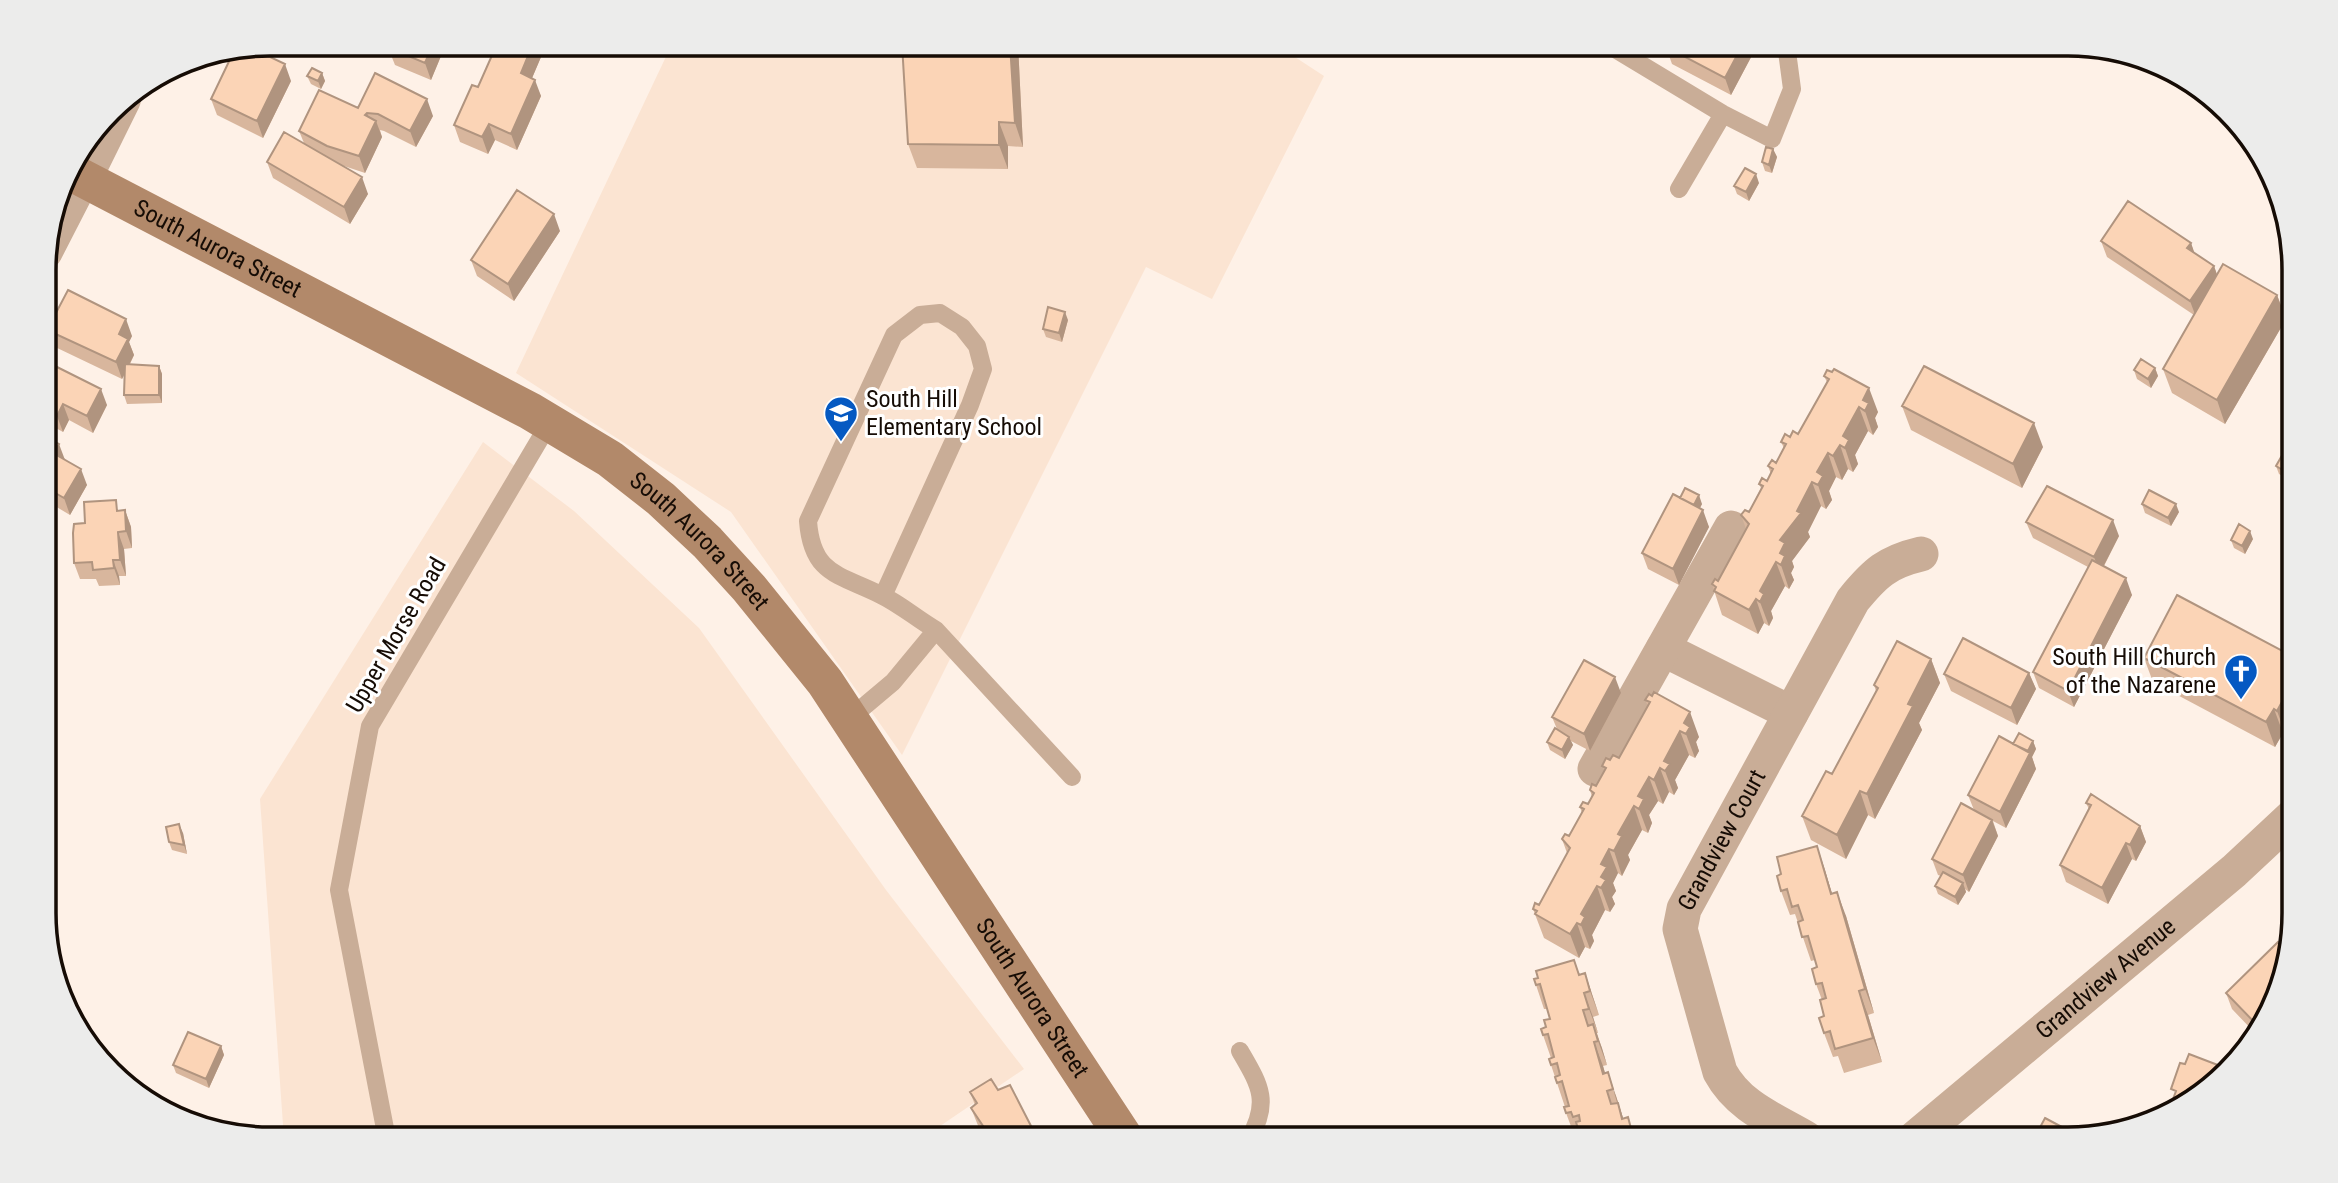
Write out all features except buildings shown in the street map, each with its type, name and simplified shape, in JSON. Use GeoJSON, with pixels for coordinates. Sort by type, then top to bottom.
{"type":"FeatureCollection","features":[{"type":"Feature","properties":{"kind":"main road","name":"South Aurora Street"},"geometry":{"type":"LineString","coordinates":[[78,175],[550,422],[610,459],[661,499],[707,542],[816,671],[1117,1127]]}},
{"type":"Feature","properties":{"kind":"street"},"geometry":{"type":"LineString","coordinates":[[1595,769],[1731,527]]}},
{"type":"Feature","properties":{"kind":"street","name":"Grandview Court"},"geometry":{"type":"LineString","coordinates":[[1786,1127],[1739,1100],[1720,1072],[1680,929],[1684,909],[1853,600],[1872,577],[1895,560],[1921,554]]}},
{"type":"Feature","properties":{"kind":"street"},"geometry":{"type":"LineString","coordinates":[[1663,649],[1791,713]]}},
{"type":"Feature","properties":{"kind":"street","name":"Grandview Avenue"},"geometry":{"type":"LineString","coordinates":[[1928,1127],[2234,871],[2282,826]]}},
{"type":"Feature","properties":{"kind":"lane"},"geometry":{"type":"LineString","coordinates":[[1627,56],[1723,114],[1772,139],[1792,89],[1788,56]]}},
{"type":"Feature","properties":{"kind":"lane"},"geometry":{"type":"LineString","coordinates":[[1679,189],[1723,114]]}},
{"type":"Feature","properties":{"kind":"lane"},"geometry":{"type":"LineString","coordinates":[[883,596],[970,405],[983,369],[977,346],[962,327],[940,313],[920,315],[894,335],[808,522],[810,545],[818,561],[843,579],[883,596],[936,629],[1072,777]]}},
{"type":"Feature","properties":{"kind":"lane","name":"Upper Morse Road"},"geometry":{"type":"LineString","coordinates":[[385,1127],[339,890],[370,726],[550,422]]}},
{"type":"Feature","properties":{"kind":"lane"},"geometry":{"type":"LineString","coordinates":[[849,719],[893,682],[936,629]]}},
{"type":"Feature","properties":{"kind":"lane"},"geometry":{"type":"LineString","coordinates":[[1240,1051],[1261,1087],[1260,1109],[1253,1127]]}},
{"type":"Feature","properties":{"kind":"shaded area","name":"South Hill Elementary School"},"geometry":{"type":"Polygon","coordinates":[[[666,56],[1293,56],[1324,76],[1212,299],[1146,267],[902,755],[731,512],[516,373],[666,56]]]}},
{"type":"Feature","properties":{"kind":"shaded area"},"geometry":{"type":"Polygon","coordinates":[[[483,442],[574,511],[699,628],[886,890],[1024,1069],[939,1127],[283,1127],[260,799],[483,442]]]}},
{"type":"Feature","properties":{"kind":"place","name":"South Hill Elementary School"},"geometry":{"type":"Point","coordinates":[841,443]}},
{"type":"Feature","properties":{"kind":"place","name":"South Hill Church of the Nazarene"},"geometry":{"type":"Point","coordinates":[2241,701]}}]}
